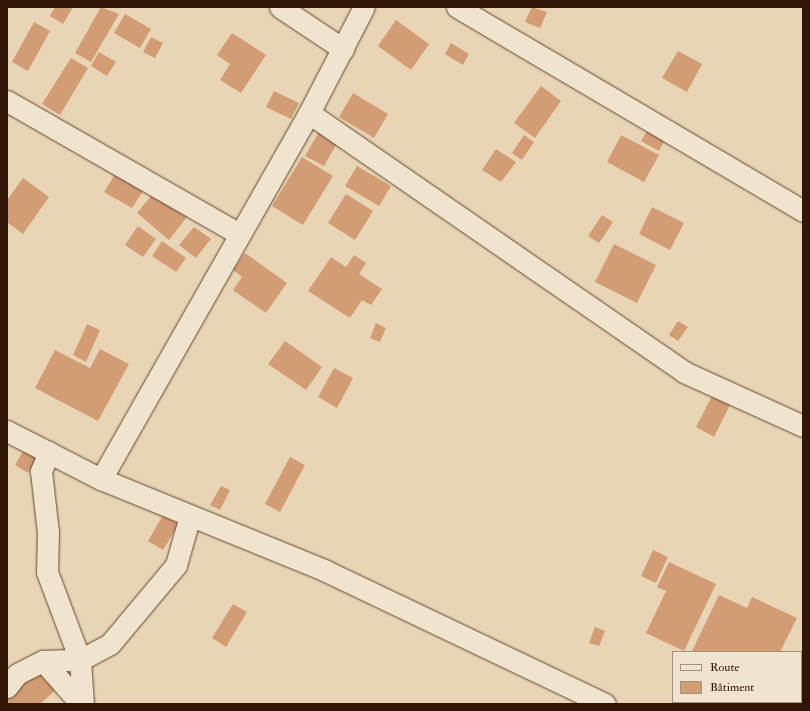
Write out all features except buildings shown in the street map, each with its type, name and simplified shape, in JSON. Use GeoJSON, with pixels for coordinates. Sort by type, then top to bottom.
{"type":"FeatureCollection","features":[{"type":"Feature","properties":{"kind":"street"},"geometry":{"type":"LineString","coordinates":[[280,7],[343,49]]}},
{"type":"Feature","properties":{"kind":"street"},"geometry":{"type":"LineString","coordinates":[[101,479],[309,113],[364,7]]}},
{"type":"Feature","properties":{"kind":"street"},"geometry":{"type":"LineString","coordinates":[[457,7],[803,210]]}},
{"type":"Feature","properties":{"kind":"street"},"geometry":{"type":"LineString","coordinates":[[7,101],[239,234]]}},
{"type":"Feature","properties":{"kind":"street"},"geometry":{"type":"LineString","coordinates":[[309,113],[684,372],[803,426]]}},
{"type":"Feature","properties":{"kind":"street"},"geometry":{"type":"LineString","coordinates":[[7,431],[101,479],[326,571],[605,704]]}},
{"type":"Feature","properties":{"kind":"street"},"geometry":{"type":"LineString","coordinates":[[49,452],[41,471],[48,532],[47,572],[80,660],[82,704]]}},
{"type":"Feature","properties":{"kind":"street"},"geometry":{"type":"LineString","coordinates":[[7,687],[17,674],[43,661],[80,660],[110,644],[158,590],[176,565],[190,516]]}},
{"type":"Feature","properties":{"kind":"street"},"geometry":{"type":"LineString","coordinates":[[43,661],[82,704]]}}]}
